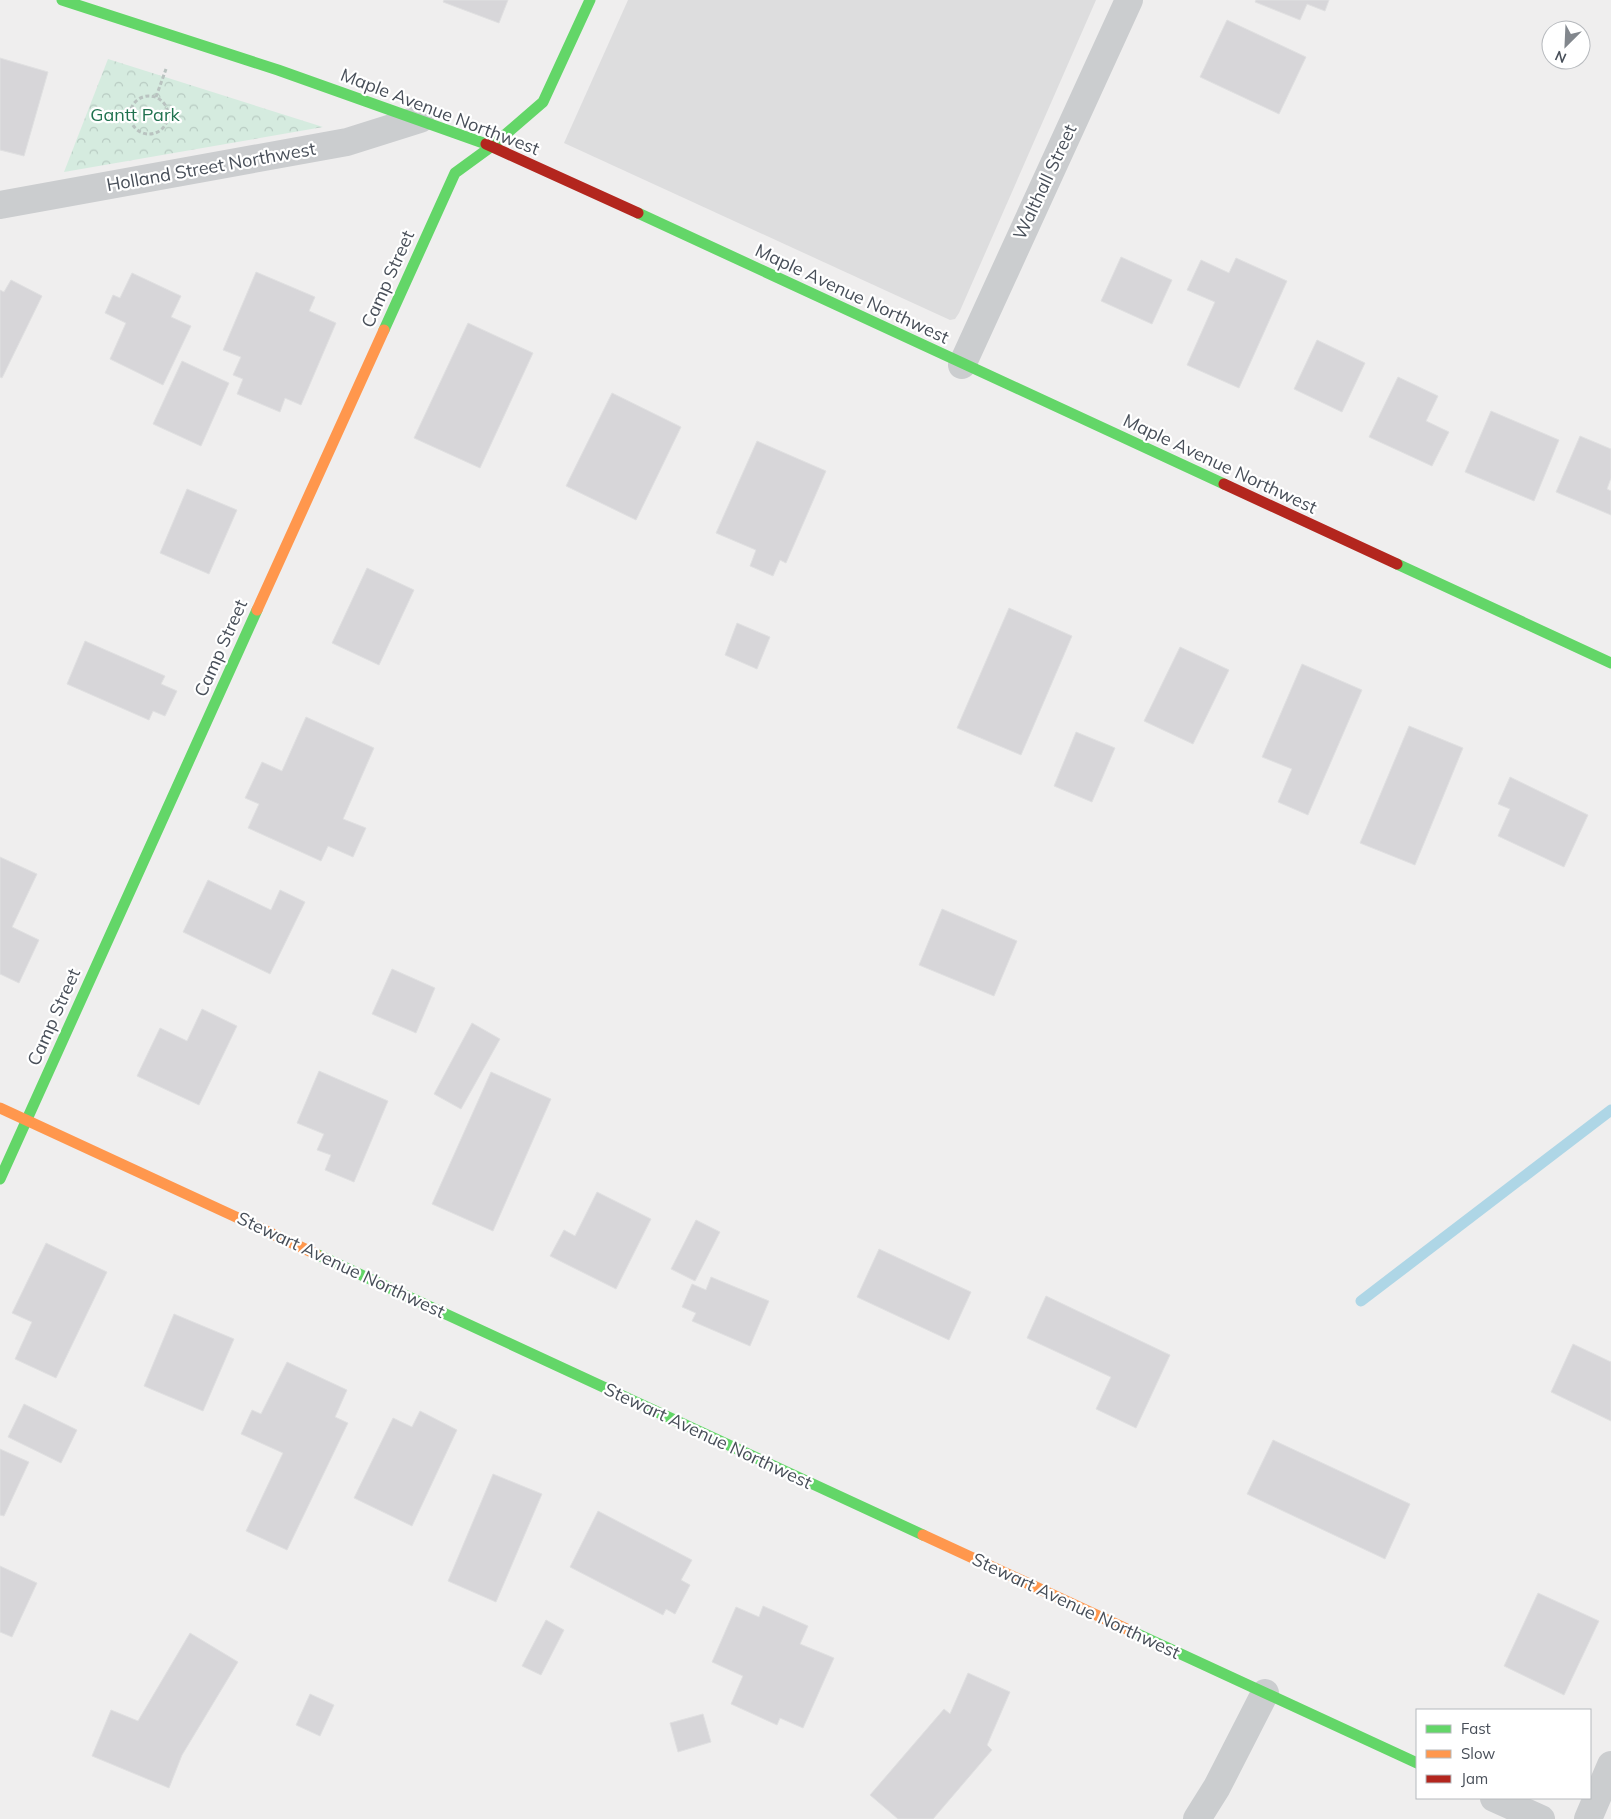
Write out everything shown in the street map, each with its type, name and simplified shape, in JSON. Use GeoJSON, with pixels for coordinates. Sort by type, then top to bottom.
{"type":"FeatureCollection","features":[{"type":"Feature","properties":{"kind":"street","name":"Maple Avenue Northwest"},"geometry":{"type":"LineString","coordinates":[[62,0],[177,36],[420,119],[492,146],[962,365],[1611,663]]}},
{"type":"Feature","properties":{"kind":"street","name":"Camp Street"},"geometry":{"type":"LineString","coordinates":[[0,1179],[455,173],[492,146],[542,102],[590,0]]}},
{"type":"Feature","properties":{"kind":"street","name":"Walthall Street"},"geometry":{"type":"LineString","coordinates":[[962,365],[1129,0]]}},
{"type":"Feature","properties":{"kind":"street","name":"Holland Street Northwest"},"geometry":{"type":"LineString","coordinates":[[0,205],[347,142],[420,119]]}},
{"type":"Feature","properties":{"kind":"street","name":"Stewart Avenue Northwest"},"geometry":{"type":"LineString","coordinates":[[0,1108],[1416,1763]]}},
{"type":"Feature","properties":{"kind":"street"},"geometry":{"type":"LineString","coordinates":[[1198,1819],[1217,1787],[1264,1693]]}},
{"type":"Feature","properties":{"kind":"street"},"geometry":{"type":"LineString","coordinates":[[1588,1819],[1611,1765]]}},
{"type":"Feature","properties":{"kind":"street"},"geometry":{"type":"LineString","coordinates":[[1496,1799],[1541,1819]]}},
{"type":"Feature","properties":{"kind":"path"},"geometry":{"type":"LineString","coordinates":[[143,96],[150,96],[161,100],[167,110],[168,116],[163,128],[152,134],[139,132],[131,122],[130,109],[133,103],[143,96]]}},
{"type":"Feature","properties":{"kind":"shaded area"},"geometry":{"type":"Polygon","coordinates":[[[628,0],[1096,0],[959,313],[955,319],[950,320],[564,143],[628,0]]]}},
{"type":"Feature","properties":{"kind":"green space","name":"Gantt Park"},"geometry":{"type":"Polygon","coordinates":[[[108,59],[323,127],[64,172],[108,59]]]}},
{"type":"Feature","properties":{"kind":"building"},"geometry":{"type":"Polygon","coordinates":[[[444,0],[508,0],[499,23],[443,2],[444,0]]]}},
{"type":"Feature","properties":{"kind":"building"},"geometry":{"type":"Polygon","coordinates":[[[1256,0],[1329,0],[1325,11],[1307,4],[1300,20],[1255,2],[1256,0]]]}},
{"type":"Feature","properties":{"kind":"building"},"geometry":{"type":"Polygon","coordinates":[[[1227,20],[1306,57],[1279,114],[1200,77],[1227,20]]]}},
{"type":"Feature","properties":{"kind":"building"},"geometry":{"type":"Polygon","coordinates":[[[0,58],[48,72],[24,156],[0,150],[0,58]]]}},
{"type":"Feature","properties":{"kind":"building"},"geometry":{"type":"Polygon","coordinates":[[[1121,257],[1172,280],[1152,324],[1101,301],[1121,257]]]}},
{"type":"Feature","properties":{"kind":"building"},"geometry":{"type":"Polygon","coordinates":[[[1236,258],[1287,281],[1239,388],[1187,365],[1215,302],[1187,290],[1201,260],[1229,273],[1236,258]]]}},
{"type":"Feature","properties":{"kind":"building"},"geometry":{"type":"Polygon","coordinates":[[[256,272],[315,297],[309,311],[336,323],[301,405],[285,398],[280,412],[237,394],[243,379],[233,375],[241,357],[223,350],[256,272]]]}},
{"type":"Feature","properties":{"kind":"building"},"geometry":{"type":"Polygon","coordinates":[[[132,273],[181,296],[171,317],[191,326],[163,385],[110,359],[126,323],[105,313],[113,295],[120,298],[132,273]]]}},
{"type":"Feature","properties":{"kind":"building"},"geometry":{"type":"Polygon","coordinates":[[[11,280],[42,296],[2,378],[0,377],[0,290],[4,292],[11,280]]]}},
{"type":"Feature","properties":{"kind":"building"},"geometry":{"type":"Polygon","coordinates":[[[468,323],[533,353],[480,468],[414,438],[468,323]]]}},
{"type":"Feature","properties":{"kind":"building"},"geometry":{"type":"Polygon","coordinates":[[[1317,340],[1365,363],[1342,412],[1294,389],[1317,340]]]}},
{"type":"Feature","properties":{"kind":"building"},"geometry":{"type":"Polygon","coordinates":[[[182,361],[229,383],[201,446],[153,424],[182,361]]]}},
{"type":"Feature","properties":{"kind":"building"},"geometry":{"type":"Polygon","coordinates":[[[1398,377],[1438,396],[1426,421],[1449,432],[1432,466],[1369,437],[1398,377]]]}},
{"type":"Feature","properties":{"kind":"building"},"geometry":{"type":"Polygon","coordinates":[[[612,393],[681,427],[636,520],[566,486],[612,393]]]}},
{"type":"Feature","properties":{"kind":"building"},"geometry":{"type":"Polygon","coordinates":[[[1491,411],[1559,440],[1534,501],[1465,472],[1491,411]]]}},
{"type":"Feature","properties":{"kind":"building"},"geometry":{"type":"Polygon","coordinates":[[[1580,436],[1611,449],[1611,478],[1607,489],[1611,491],[1611,515],[1556,492],[1580,436]]]}},
{"type":"Feature","properties":{"kind":"building"},"geometry":{"type":"Polygon","coordinates":[[[757,441],[826,471],[786,563],[780,560],[773,576],[750,566],[756,550],[716,533],[757,441]]]}},
{"type":"Feature","properties":{"kind":"building"},"geometry":{"type":"Polygon","coordinates":[[[187,489],[237,510],[209,574],[160,553],[187,489]]]}},
{"type":"Feature","properties":{"kind":"building"},"geometry":{"type":"Polygon","coordinates":[[[367,568],[414,590],[379,665],[332,643],[367,568]]]}},
{"type":"Feature","properties":{"kind":"building"},"geometry":{"type":"Polygon","coordinates":[[[1009,608],[1072,636],[1021,755],[957,728],[1009,608]]]}},
{"type":"Feature","properties":{"kind":"building"},"geometry":{"type":"Polygon","coordinates":[[[737,623],[770,637],[757,669],[725,655],[737,623]]]}},
{"type":"Feature","properties":{"kind":"building"},"geometry":{"type":"Polygon","coordinates":[[[85,641],[165,676],[161,684],[177,691],[165,716],[153,711],[149,720],[67,684],[85,641]]]}},
{"type":"Feature","properties":{"kind":"building"},"geometry":{"type":"Polygon","coordinates":[[[1180,647],[1229,670],[1193,744],[1144,721],[1180,647]]]}},
{"type":"Feature","properties":{"kind":"building"},"geometry":{"type":"Polygon","coordinates":[[[1302,664],[1362,690],[1308,815],[1278,802],[1292,769],[1262,757],[1302,664]]]}},
{"type":"Feature","properties":{"kind":"building"},"geometry":{"type":"Polygon","coordinates":[[[306,717],[374,748],[343,819],[366,828],[353,857],[328,846],[321,861],[248,828],[259,804],[245,798],[262,762],[282,771],[306,717]]]}},
{"type":"Feature","properties":{"kind":"building"},"geometry":{"type":"Polygon","coordinates":[[[1409,726],[1463,748],[1415,865],[1360,843],[1409,726]]]}},
{"type":"Feature","properties":{"kind":"building"},"geometry":{"type":"Polygon","coordinates":[[[1076,732],[1115,748],[1092,802],[1054,786],[1076,732]]]}},
{"type":"Feature","properties":{"kind":"building"},"geometry":{"type":"Polygon","coordinates":[[[1510,777],[1588,815],[1564,867],[1498,836],[1510,809],[1498,804],[1510,777]]]}},
{"type":"Feature","properties":{"kind":"building"},"geometry":{"type":"Polygon","coordinates":[[[0,857],[37,874],[12,927],[39,940],[19,983],[0,974],[0,857]]]}},
{"type":"Feature","properties":{"kind":"building"},"geometry":{"type":"Polygon","coordinates":[[[208,880],[271,910],[280,890],[305,902],[270,974],[183,932],[208,880]]]}},
{"type":"Feature","properties":{"kind":"building"},"geometry":{"type":"Polygon","coordinates":[[[942,909],[1017,941],[994,996],[919,965],[942,909]]]}},
{"type":"Feature","properties":{"kind":"building"},"geometry":{"type":"Polygon","coordinates":[[[392,969],[435,988],[416,1033],[372,1014],[392,969]]]}},
{"type":"Feature","properties":{"kind":"building"},"geometry":{"type":"Polygon","coordinates":[[[202,1009],[237,1026],[199,1105],[137,1076],[160,1028],[187,1041],[202,1009]]]}},
{"type":"Feature","properties":{"kind":"building"},"geometry":{"type":"Polygon","coordinates":[[[472,1023],[500,1039],[461,1109],[434,1094],[472,1023]]]}},
{"type":"Feature","properties":{"kind":"building"},"geometry":{"type":"Polygon","coordinates":[[[319,1071],[388,1101],[354,1182],[325,1170],[331,1155],[317,1150],[324,1134],[297,1123],[319,1071]]]}},
{"type":"Feature","properties":{"kind":"building"},"geometry":{"type":"Polygon","coordinates":[[[491,1072],[551,1099],[493,1231],[432,1204],[491,1072]]]}},
{"type":"Feature","properties":{"kind":"building"},"geometry":{"type":"Polygon","coordinates":[[[597,1192],[651,1219],[616,1289],[550,1256],[564,1230],[575,1236],[597,1192]]]}},
{"type":"Feature","properties":{"kind":"building"},"geometry":{"type":"Polygon","coordinates":[[[696,1220],[720,1232],[695,1281],[671,1269],[696,1220]]]}},
{"type":"Feature","properties":{"kind":"building"},"geometry":{"type":"Polygon","coordinates":[[[46,1243],[107,1272],[56,1378],[15,1359],[32,1322],[12,1313],[46,1243]]]}},
{"type":"Feature","properties":{"kind":"building"},"geometry":{"type":"Polygon","coordinates":[[[879,1249],[971,1292],[949,1340],[857,1297],[879,1249]]]}},
{"type":"Feature","properties":{"kind":"building"},"geometry":{"type":"Polygon","coordinates":[[[711,1277],[769,1301],[750,1346],[692,1321],[696,1313],[682,1307],[692,1284],[706,1290],[711,1277]]]}},
{"type":"Feature","properties":{"kind":"building"},"geometry":{"type":"Polygon","coordinates":[[[1046,1296],[1170,1355],[1136,1428],[1096,1409],[1111,1377],[1027,1338],[1046,1296]]]}},
{"type":"Feature","properties":{"kind":"building"},"geometry":{"type":"Polygon","coordinates":[[[174,1314],[234,1339],[203,1411],[144,1386],[174,1314]]]}},
{"type":"Feature","properties":{"kind":"building"},"geometry":{"type":"Polygon","coordinates":[[[1573,1344],[1611,1362],[1611,1421],[1551,1392],[1573,1344]]]}},
{"type":"Feature","properties":{"kind":"building"},"geometry":{"type":"Polygon","coordinates":[[[287,1362],[347,1390],[335,1417],[348,1423],[287,1550],[246,1531],[283,1453],[241,1434],[252,1410],[261,1414],[287,1362]]]}},
{"type":"Feature","properties":{"kind":"building"},"geometry":{"type":"Polygon","coordinates":[[[24,1404],[77,1430],[61,1463],[8,1437],[24,1404]]]}},
{"type":"Feature","properties":{"kind":"building"},"geometry":{"type":"Polygon","coordinates":[[[420,1411],[457,1430],[412,1526],[354,1498],[393,1418],[412,1427],[420,1411]]]}},
{"type":"Feature","properties":{"kind":"building"},"geometry":{"type":"Polygon","coordinates":[[[1273,1440],[1410,1504],[1385,1559],[1247,1494],[1273,1440]]]}},
{"type":"Feature","properties":{"kind":"building"},"geometry":{"type":"Polygon","coordinates":[[[0,1449],[29,1462],[4,1516],[0,1515],[0,1449]]]}},
{"type":"Feature","properties":{"kind":"building"},"geometry":{"type":"Polygon","coordinates":[[[493,1474],[542,1494],[496,1602],[448,1581],[493,1474]]]}},
{"type":"Feature","properties":{"kind":"building"},"geometry":{"type":"Polygon","coordinates":[[[598,1511],[692,1560],[681,1580],[690,1585],[675,1614],[666,1609],[663,1615],[570,1567],[598,1511]]]}},
{"type":"Feature","properties":{"kind":"building"},"geometry":{"type":"Polygon","coordinates":[[[0,1566],[37,1583],[12,1637],[0,1632],[0,1566]]]}},
{"type":"Feature","properties":{"kind":"building"},"geometry":{"type":"Polygon","coordinates":[[[1538,1593],[1599,1621],[1564,1695],[1504,1666],[1538,1593]]]}},
{"type":"Feature","properties":{"kind":"building"},"geometry":{"type":"Polygon","coordinates":[[[763,1606],[808,1626],[800,1644],[834,1658],[803,1728],[780,1718],[777,1725],[731,1704],[743,1676],[712,1662],[736,1607],[759,1617],[763,1606]]]}},
{"type":"Feature","properties":{"kind":"building"},"geometry":{"type":"Polygon","coordinates":[[[546,1620],[564,1630],[541,1675],[522,1666],[546,1620]]]}},
{"type":"Feature","properties":{"kind":"building"},"geometry":{"type":"Polygon","coordinates":[[[190,1633],[238,1662],[182,1755],[169,1788],[92,1756],[111,1710],[138,1721],[190,1633]]]}},
{"type":"Feature","properties":{"kind":"building"},"geometry":{"type":"Polygon","coordinates":[[[968,1673],[1010,1692],[987,1745],[992,1750],[933,1819],[898,1819],[870,1795],[944,1709],[950,1714],[968,1673]]]}},
{"type":"Feature","properties":{"kind":"building"},"geometry":{"type":"Polygon","coordinates":[[[310,1694],[334,1705],[320,1736],[296,1725],[310,1694]]]}},
{"type":"Feature","properties":{"kind":"building"},"geometry":{"type":"Polygon","coordinates":[[[703,1714],[711,1742],[678,1752],[670,1723],[703,1714]]]}},
{"type":"Feature","properties":{"kind":"waterway"},"geometry":{"type":"LineString","coordinates":[[1361,1301],[1611,1110]]}},
{"type":"Feature","properties":{"kind":"traffic: fast"},"geometry":{"type":"LineString","coordinates":[[62,0],[278,70],[486,144]]}},
{"type":"Feature","properties":{"kind":"traffic: fast"},"geometry":{"type":"LineString","coordinates":[[384,330],[455,173],[492,146],[543,102],[590,0]]}},
{"type":"Feature","properties":{"kind":"traffic: fast"},"geometry":{"type":"LineString","coordinates":[[638,213],[1224,484]]}},
{"type":"Feature","properties":{"kind":"traffic: fast"},"geometry":{"type":"LineString","coordinates":[[1397,564],[1611,663]]}},
{"type":"Feature","properties":{"kind":"traffic: fast"},"geometry":{"type":"LineString","coordinates":[[0,1179],[257,610]]}},
{"type":"Feature","properties":{"kind":"traffic: fast"},"geometry":{"type":"LineString","coordinates":[[316,1254],[923,1535]]}},
{"type":"Feature","properties":{"kind":"traffic: fast"},"geometry":{"type":"LineString","coordinates":[[1131,1631],[1416,1763]]}},
{"type":"Feature","properties":{"kind":"traffic: slow"},"geometry":{"type":"LineString","coordinates":[[257,610],[384,330]]}},
{"type":"Feature","properties":{"kind":"traffic: slow"},"geometry":{"type":"LineString","coordinates":[[0,1108],[316,1254]]}},
{"type":"Feature","properties":{"kind":"traffic: slow"},"geometry":{"type":"LineString","coordinates":[[923,1535],[1131,1631]]}},
{"type":"Feature","properties":{"kind":"traffic: jam"},"geometry":{"type":"LineString","coordinates":[[486,144],[638,213]]}},
{"type":"Feature","properties":{"kind":"traffic: jam"},"geometry":{"type":"LineString","coordinates":[[1224,484],[1397,564]]}}]}
